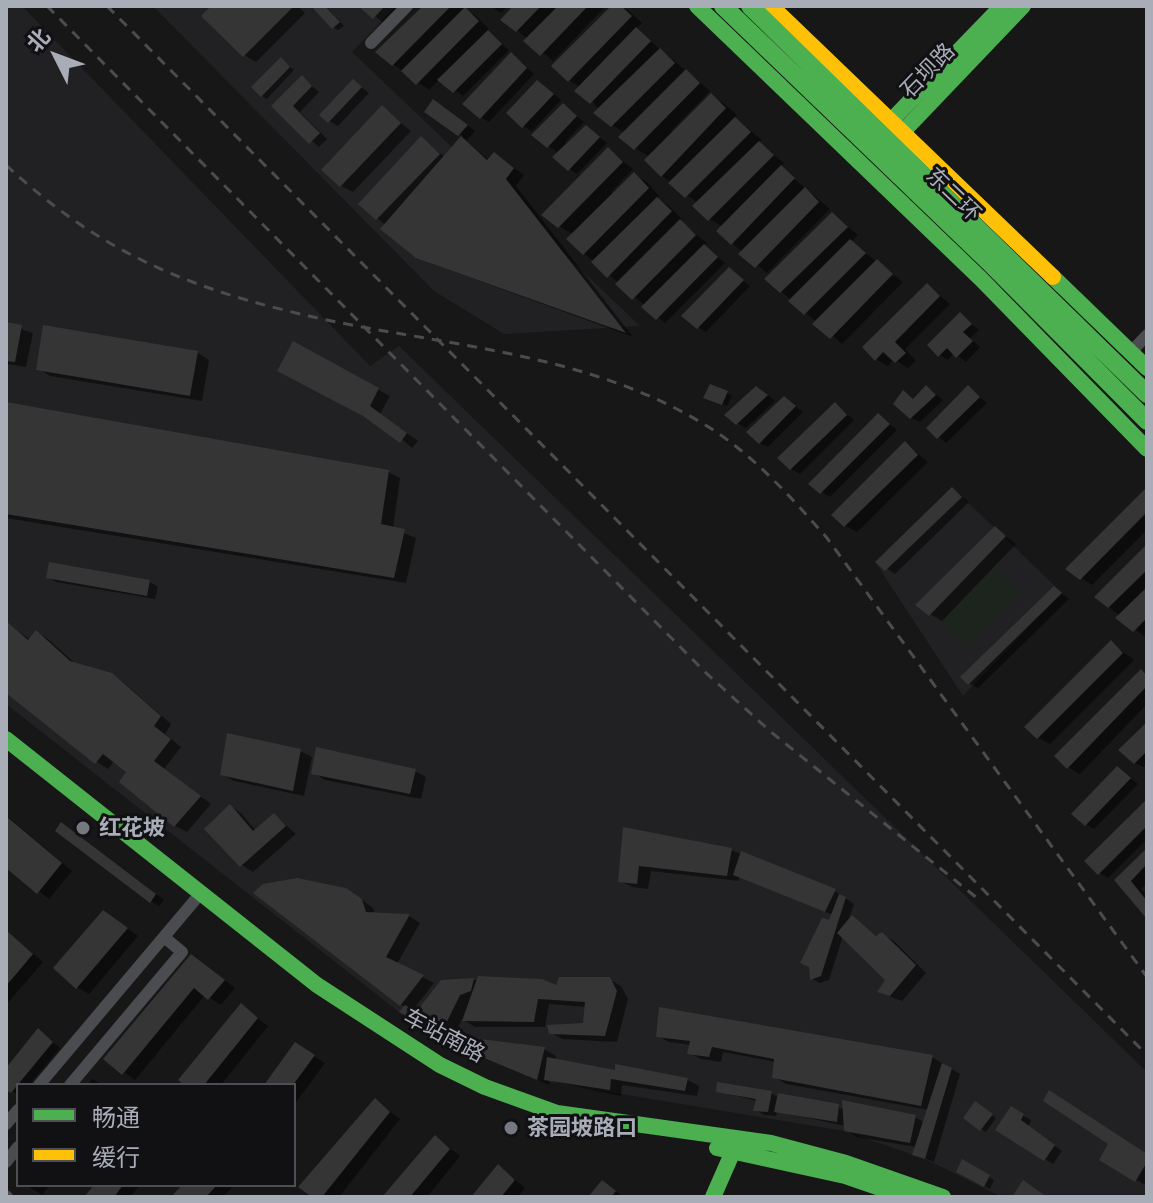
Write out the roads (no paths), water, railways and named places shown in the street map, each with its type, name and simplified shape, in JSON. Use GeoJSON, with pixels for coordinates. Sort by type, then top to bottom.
{"type":"FeatureCollection","features":[{"type":"Feature","properties":{"kind":"main road"},"geometry":{"type":"LineString","coordinates":[[697,6],[861,164],[1147,449]]}},
{"type":"Feature","properties":{"kind":"main road","name":"东二环"},"geometry":{"type":"LineString","coordinates":[[723,6],[988,261],[1147,421]]}},
{"type":"Feature","properties":{"kind":"main road","name":"东二环"},"geometry":{"type":"LineString","coordinates":[[750,6],[1147,394]]}},
{"type":"Feature","properties":{"kind":"main road"},"geometry":{"type":"LineString","coordinates":[[771,6],[1147,368]]}},
{"type":"Feature","properties":{"kind":"main road","name":"石坝路"},"geometry":{"type":"LineString","coordinates":[[861,164],[1002,6]]}},
{"type":"Feature","properties":{"kind":"main road","name":"石坝路"},"geometry":{"type":"LineString","coordinates":[[896,127],[1023,6]]}},
{"type":"Feature","properties":{"kind":"main road","name":"车站南路"},"geometry":{"type":"LineString","coordinates":[[6,739],[311,983],[428,1058],[502,1093],[551,1110],[649,1130],[849,1163],[943,1197]]}},
{"type":"Feature","properties":{"kind":"main road","name":"车站南路"},"geometry":{"type":"LineString","coordinates":[[6,752],[335,1012],[425,1067],[483,1096],[526,1114],[602,1135],[736,1143],[906,1197]]}},
{"type":"Feature","properties":{"kind":"main road"},"geometry":{"type":"LineString","coordinates":[[713,1197],[736,1143]]}},
{"type":"Feature","properties":{"kind":"street"},"geometry":{"type":"LineString","coordinates":[[371,43],[407,6]]}},
{"type":"Feature","properties":{"kind":"street"},"geometry":{"type":"LineString","coordinates":[[1131,352],[1147,335]]}},
{"type":"Feature","properties":{"kind":"street"},"geometry":{"type":"LineString","coordinates":[[41,1083],[195,900]]}},
{"type":"Feature","properties":{"kind":"street"},"geometry":{"type":"LineString","coordinates":[[72,1083],[182,952],[164,937]]}},
{"type":"Feature","properties":{"kind":"railway"},"geometry":{"type":"LineString","coordinates":[[47,6],[704,671],[771,732],[977,898]]}},
{"type":"Feature","properties":{"kind":"railway"},"geometry":{"type":"LineString","coordinates":[[107,6],[1147,1055]]}},
{"type":"Feature","properties":{"kind":"railway"},"geometry":{"type":"LineString","coordinates":[[6,165],[70,218],[136,258],[171,274],[288,311],[552,363],[603,378],[653,398],[702,423],[737,447],[799,506],[827,538],[1147,977]]}},
{"type":"Feature","properties":{"kind":"place","name":"红花坡"},"geometry":{"type":"Point","coordinates":[83,828]}},
{"type":"Feature","properties":{"kind":"place","name":"茶园坡路口"},"geometry":{"type":"Point","coordinates":[511,1128]}}]}
